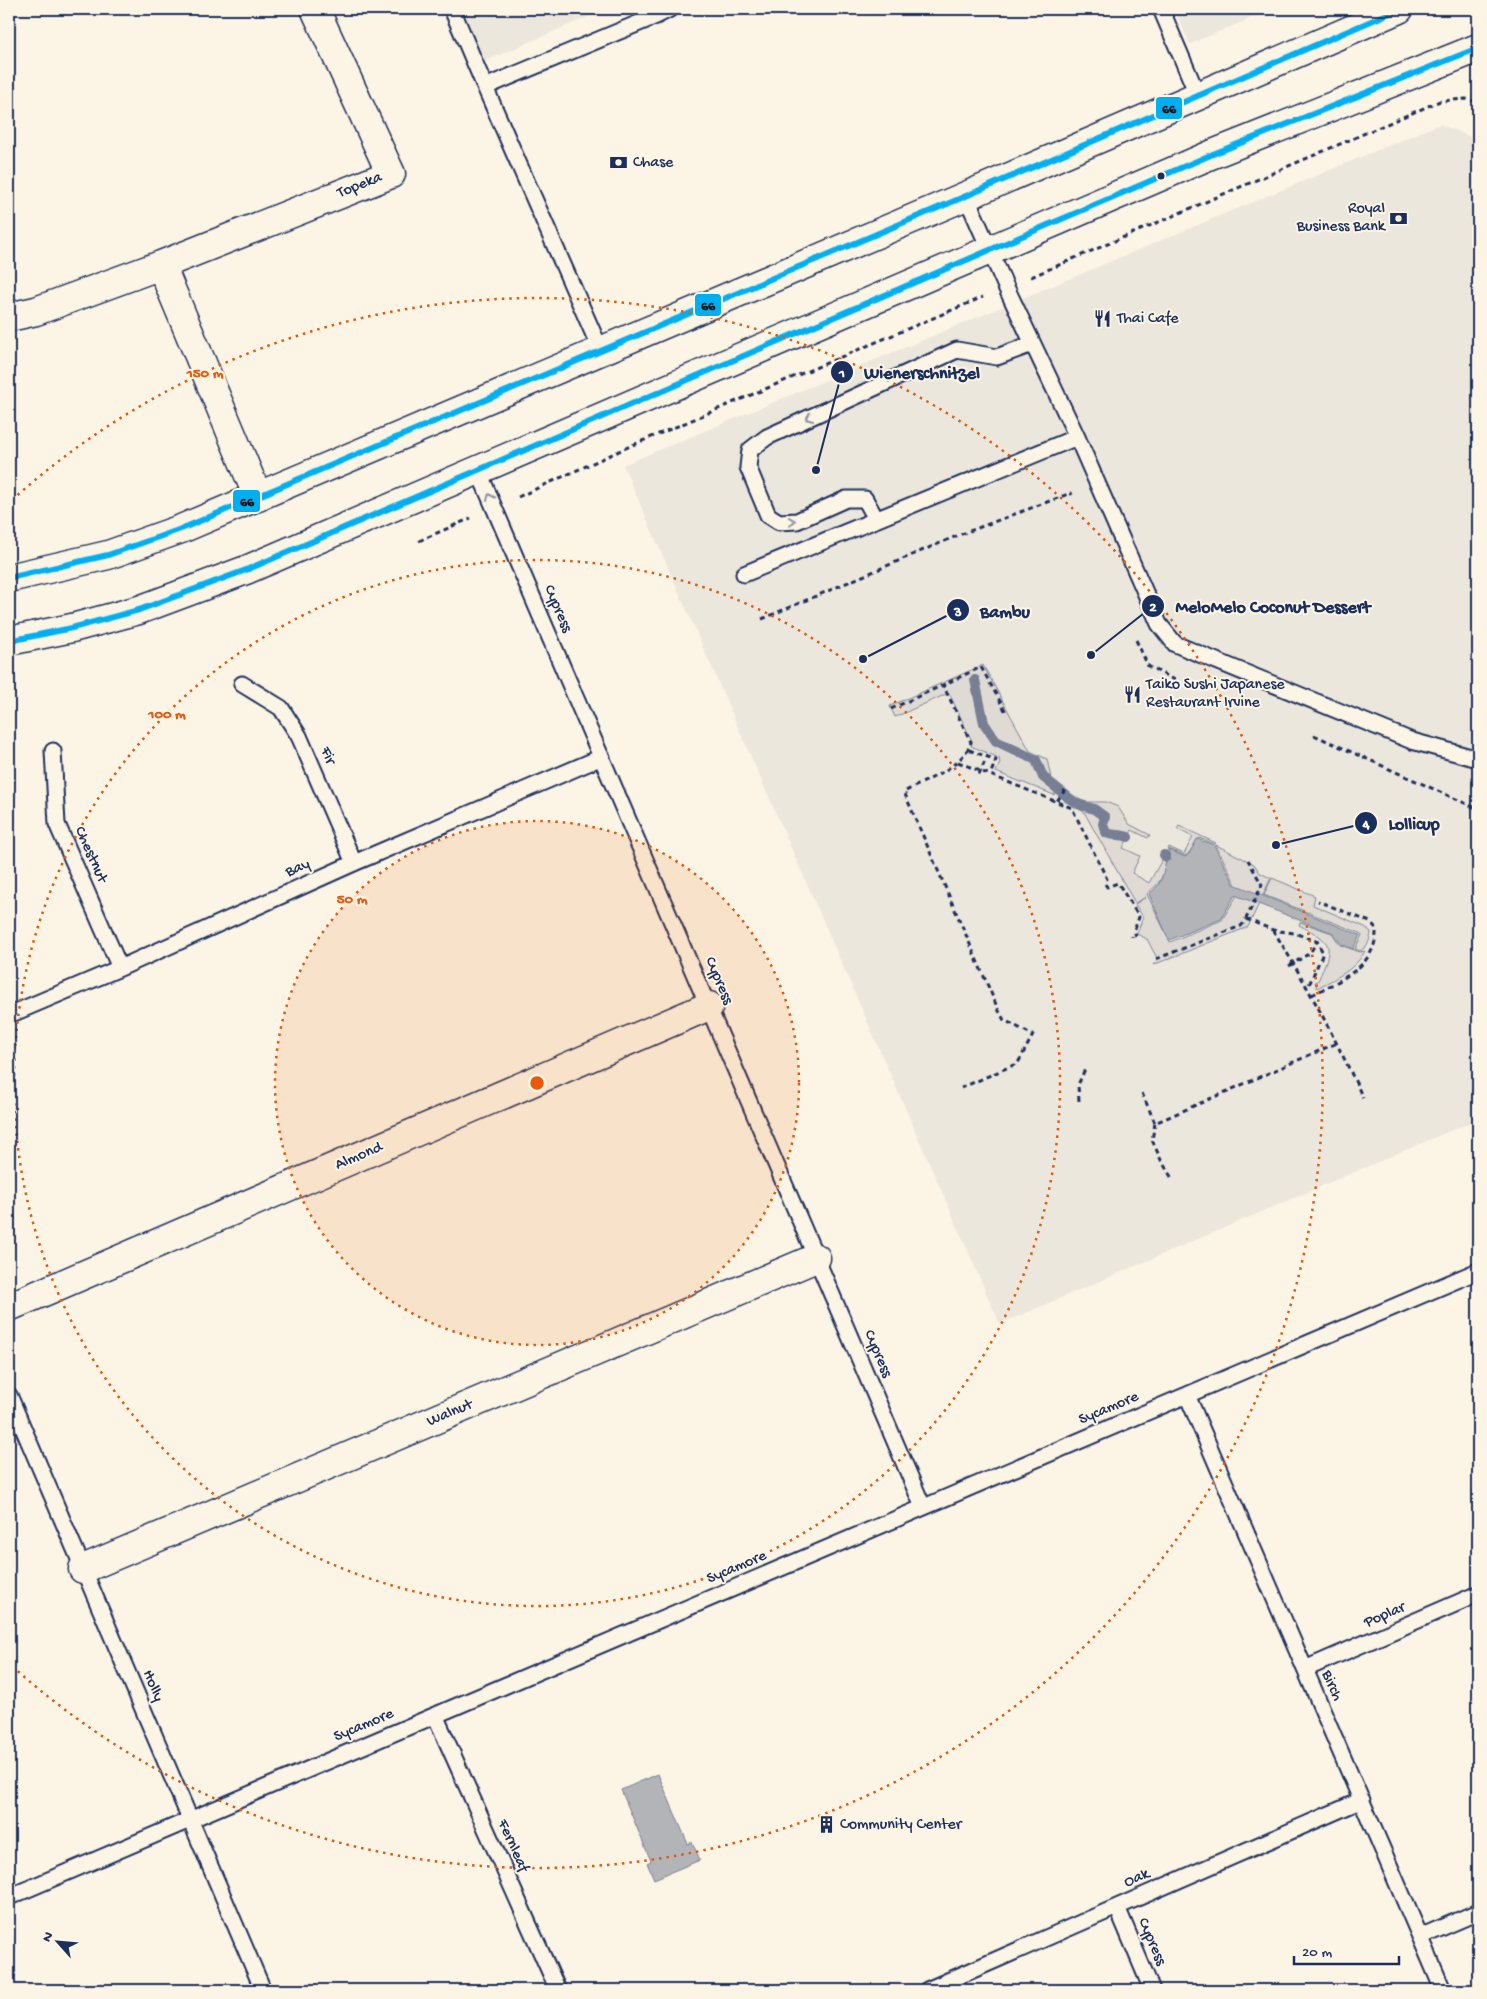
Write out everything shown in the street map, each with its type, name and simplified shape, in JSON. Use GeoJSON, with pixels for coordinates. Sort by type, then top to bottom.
{"type":"FeatureCollection","features":[{"type":"Feature","properties":{"kind":"main road","name":"Topeka"},"geometry":{"type":"LineString","coordinates":[[9,317],[36,311],[161,265],[391,174],[315,9]]}},
{"type":"Feature","properties":{"kind":"main road"},"geometry":{"type":"LineString","coordinates":[[9,578],[108,555],[182,529],[966,196],[1399,9]]}},
{"type":"Feature","properties":{"kind":"main road"},"geometry":{"type":"LineString","coordinates":[[9,641],[106,620],[148,607],[246,570],[1213,154],[1478,48]]}},
{"type":"Feature","properties":{"kind":"main road"},"geometry":{"type":"LineString","coordinates":[[161,265],[258,497]]}},
{"type":"Feature","properties":{"kind":"main road","name":"Almond"},"geometry":{"type":"LineString","coordinates":[[9,1307],[710,1006]]}},
{"type":"Feature","properties":{"kind":"main road","name":"Walnut"},"geometry":{"type":"LineString","coordinates":[[83,1570],[816,1258]]}},
{"type":"Feature","properties":{"kind":"lane"},"geometry":{"type":"LineString","coordinates":[[452,9],[601,351]]}},
{"type":"Feature","properties":{"kind":"lane"},"geometry":{"type":"LineString","coordinates":[[1161,9],[1198,96]]}},
{"type":"Feature","properties":{"kind":"lane"},"geometry":{"type":"LineString","coordinates":[[485,87],[660,11]]}},
{"type":"Feature","properties":{"kind":"lane"},"geometry":{"type":"LineString","coordinates":[[966,196],[1032,344],[1077,437],[1159,624],[1176,644],[1412,741],[1478,759]]}},
{"type":"Feature","properties":{"kind":"lane"},"geometry":{"type":"LineString","coordinates":[[876,519],[865,498],[846,499],[797,521],[779,522],[768,515],[748,467],[750,450],[768,437],[957,350],[997,357],[1032,344]]}},
{"type":"Feature","properties":{"kind":"lane"},"geometry":{"type":"LineString","coordinates":[[744,574],[1077,437]]}},
{"type":"Feature","properties":{"kind":"lane","name":"Cypress"},"geometry":{"type":"LineString","coordinates":[[478,470],[924,1507]]}},
{"type":"Feature","properties":{"kind":"lane","name":"Fir"},"geometry":{"type":"LineString","coordinates":[[242,684],[281,708],[299,736],[354,863]]}},
{"type":"Feature","properties":{"kind":"lane","name":"Chestnut"},"geometry":{"type":"LineString","coordinates":[[53,751],[57,824],[120,968]]}},
{"type":"Feature","properties":{"kind":"lane","name":"Bay"},"geometry":{"type":"LineString","coordinates":[[9,1014],[120,968],[354,863],[602,757]]}},
{"type":"Feature","properties":{"kind":"lane","name":"Sycamore"},"geometry":{"type":"LineString","coordinates":[[9,1897],[1478,1271]]}},
{"type":"Feature","properties":{"kind":"lane","name":"Holly"},"geometry":{"type":"LineString","coordinates":[[9,1395],[263,1990]]}},
{"type":"Feature","properties":{"kind":"lane","name":"Birch"},"geometry":{"type":"LineString","coordinates":[[1187,1396],[1443,1990]]}},
{"type":"Feature","properties":{"kind":"lane","name":"Poplar"},"geometry":{"type":"LineString","coordinates":[[1305,1669],[1478,1594]]}},
{"type":"Feature","properties":{"kind":"lane","name":"Fernleaf"},"geometry":{"type":"LineString","coordinates":[[435,1715],[558,1990]]}},
{"type":"Feature","properties":{"kind":"lane","name":"Oak"},"geometry":{"type":"LineString","coordinates":[[927,1990],[1362,1800]]}},
{"type":"Feature","properties":{"kind":"lane","name":"Cypress"},"geometry":{"type":"LineString","coordinates":[[1117,1907],[1152,1990]]}},
{"type":"Feature","properties":{"kind":"lane"},"geometry":{"type":"LineString","coordinates":[[1420,1937],[1478,1912]]}},
{"type":"Feature","properties":{"kind":"path"},"geometry":{"type":"LineString","coordinates":[[419,542],[628,447],[1056,267],[1440,101],[1466,99],[1478,102]]}},
{"type":"Feature","properties":{"kind":"path"},"geometry":{"type":"LineString","coordinates":[[762,619],[959,535],[1052,500],[1071,493],[1075,502]]}},
{"type":"Feature","properties":{"kind":"path"},"geometry":{"type":"LineString","coordinates":[[1136,639],[1148,666],[1175,680]]}},
{"type":"Feature","properties":{"kind":"path"},"geometry":{"type":"LineString","coordinates":[[891,709],[981,667],[1007,714]]}},
{"type":"Feature","properties":{"kind":"path"},"geometry":{"type":"LineString","coordinates":[[943,685],[971,742],[969,750],[958,762],[904,792],[1001,1015],[1004,1020],[1033,1035],[1018,1063],[961,1088]]}},
{"type":"Feature","properties":{"kind":"path"},"geometry":{"type":"LineString","coordinates":[[1314,734],[1478,809]]}},
{"type":"Feature","properties":{"kind":"path"},"geometry":{"type":"LineString","coordinates":[[969,750],[986,758],[996,760],[990,775]]}},
{"type":"Feature","properties":{"kind":"path"},"geometry":{"type":"LineString","coordinates":[[979,774],[986,758]]}},
{"type":"Feature","properties":{"kind":"path"},"geometry":{"type":"LineString","coordinates":[[958,762],[1058,799],[1072,808],[1107,887],[1118,883],[1139,917],[1134,931],[1136,936]]}},
{"type":"Feature","properties":{"kind":"path"},"geometry":{"type":"LineString","coordinates":[[1058,799],[1065,790]]}},
{"type":"Feature","properties":{"kind":"path"},"geometry":{"type":"LineString","coordinates":[[1156,959],[1240,926],[1246,919],[1262,885],[1248,860]]}},
{"type":"Feature","properties":{"kind":"path"},"geometry":{"type":"LineString","coordinates":[[1312,995],[1354,973],[1368,957],[1376,939],[1376,928],[1370,922],[1318,901]]}},
{"type":"Feature","properties":{"kind":"path"},"geometry":{"type":"LineString","coordinates":[[1246,919],[1273,930],[1294,933],[1316,942],[1322,953],[1308,987]]}},
{"type":"Feature","properties":{"kind":"path"},"geometry":{"type":"LineString","coordinates":[[1273,930],[1308,987],[1363,1098]]}},
{"type":"Feature","properties":{"kind":"path"},"geometry":{"type":"LineString","coordinates":[[1289,966],[1310,953],[1316,942]]}},
{"type":"Feature","properties":{"kind":"path"},"geometry":{"type":"LineString","coordinates":[[1155,1123],[1337,1043]]}},
{"type":"Feature","properties":{"kind":"path"},"geometry":{"type":"LineString","coordinates":[[1079,1101],[1078,1085],[1084,1069]]}},
{"type":"Feature","properties":{"kind":"path"},"geometry":{"type":"LineString","coordinates":[[1142,1093],[1155,1123],[1152,1140],[1173,1180]]}},
{"type":"Feature","properties":{"kind":"shaded area"},"geometry":{"type":"Polygon","coordinates":[[[440,9],[606,9],[467,69],[440,9]]]}},
{"type":"Feature","properties":{"kind":"shaded area"},"geometry":{"type":"Polygon","coordinates":[[[1174,9],[1273,9],[1190,44],[1174,9]]]}},
{"type":"Feature","properties":{"kind":"shaded area"},"geometry":{"type":"Polygon","coordinates":[[[1440,124],[1478,140],[1478,1119],[1000,1324],[623,465],[1440,124]]]}},
{"type":"Feature","properties":{"kind":"shaded area"},"geometry":{"type":"Polygon","coordinates":[[[983,665],[1030,751],[1047,759],[1051,778],[1059,786],[1054,795],[996,772],[1000,763],[999,758],[971,746],[972,741],[949,693],[895,717],[890,706],[983,665]]]}},
{"type":"Feature","properties":{"kind":"shaded area"},"geometry":{"type":"Polygon","coordinates":[[[1067,794],[1085,802],[1106,802],[1118,807],[1129,824],[1150,835],[1148,838],[1132,830],[1123,848],[1140,856],[1132,873],[1149,883],[1169,847],[1184,854],[1193,837],[1177,829],[1179,826],[1216,843],[1199,838],[1185,856],[1169,849],[1162,877],[1147,894],[1170,942],[1222,920],[1236,897],[1235,883],[1216,845],[1254,864],[1260,873],[1271,878],[1248,927],[1153,965],[1158,960],[1147,939],[1137,934],[1143,917],[1135,904],[1146,897],[1135,903],[1084,812],[1064,801],[1067,794]]]}},
{"type":"Feature","properties":{"kind":"shaded area"},"geometry":{"type":"Polygon","coordinates":[[[1197,839],[1214,845],[1234,884],[1360,935],[1353,949],[1341,944],[1333,933],[1235,895],[1221,919],[1169,940],[1149,894],[1155,889],[1162,878],[1170,850],[1185,857],[1189,854],[1197,839]]]}},
{"type":"Feature","properties":{"kind":"shaded area"},"geometry":{"type":"Polygon","coordinates":[[[1272,878],[1315,896],[1313,905],[1365,927],[1371,932],[1367,945],[1360,951],[1355,949],[1362,935],[1360,933],[1264,895],[1272,878]]]}},
{"type":"Feature","properties":{"kind":"shaded area"},"geometry":{"type":"Polygon","coordinates":[[[1300,922],[1332,933],[1340,945],[1360,952],[1365,951],[1361,958],[1350,968],[1317,988],[1315,982],[1318,981],[1326,960],[1328,946],[1319,936],[1299,925],[1300,922]]]}},
{"type":"Feature","properties":{"kind":"shaded area"},"geometry":{"type":"Polygon","coordinates":[[[658,1774],[688,1844],[692,1842],[700,1860],[654,1879],[647,1863],[651,1861],[621,1790],[658,1774]]]}},
{"type":"Feature","properties":{"kind":"waterway"},"geometry":{"type":"LineString","coordinates":[[975,680],[984,723],[996,741],[1036,760],[1043,777],[1078,804],[1094,809],[1105,817],[1103,824],[1106,833],[1128,837]]}},
{"type":"Feature","properties":{"kind":"transit line","name":"66"},"geometry":{"type":"LineString","coordinates":[[9,578],[108,555],[181,529],[966,196],[1399,9]]}},
{"type":"Feature","properties":{"kind":"transit line","name":"66"},"geometry":{"type":"LineString","coordinates":[[9,641],[72,628],[139,610],[246,570],[1213,154],[1478,48]]}},
{"type":"Feature","properties":{"kind":"place","name":"Chase"},"geometry":{"type":"Point","coordinates":[619,163]}},
{"type":"Feature","properties":{"kind":"place","name":"Royal Business Bank"},"geometry":{"type":"Point","coordinates":[1399,218]}},
{"type":"Feature","properties":{"kind":"place","name":"Thai Cafe"},"geometry":{"type":"Point","coordinates":[1103,319]}},
{"type":"Feature","properties":{"kind":"place","name":"Wienerschnitzel"},"geometry":{"type":"Point","coordinates":[816,470]}},
{"type":"Feature","properties":{"kind":"place","name":"MeloMelo Coconut Dessert"},"geometry":{"type":"Point","coordinates":[1091,655]}},
{"type":"Feature","properties":{"kind":"place","name":"Bambu"},"geometry":{"type":"Point","coordinates":[863,659]}},
{"type":"Feature","properties":{"kind":"place","name":"Taiko Sushi Japanese Restaurant Irvine"},"geometry":{"type":"Point","coordinates":[1132,694]}},
{"type":"Feature","properties":{"kind":"place","name":"Lollicup"},"geometry":{"type":"Point","coordinates":[1276,845]}},
{"type":"Feature","properties":{"kind":"place","name":"Community Center"},"geometry":{"type":"Point","coordinates":[826,1825]}}]}
